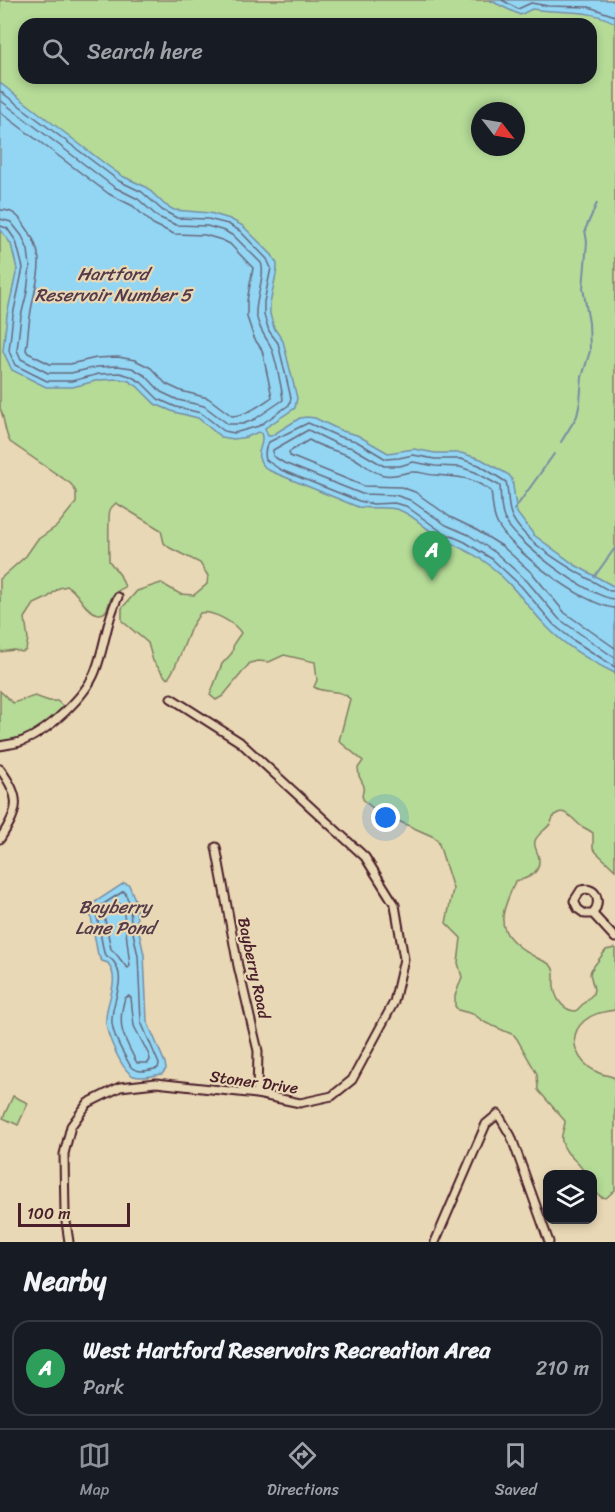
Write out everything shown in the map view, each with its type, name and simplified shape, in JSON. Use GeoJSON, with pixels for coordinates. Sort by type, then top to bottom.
{"type":"FeatureCollection","features":[{"type":"Feature","properties":{"kind":"street"},"geometry":{"type":"LineString","coordinates":[[0,746],[22,741],[43,730],[77,698],[94,674],[110,614],[118,597]]}},
{"type":"Feature","properties":{"kind":"street","name":"Stoner Drive"},"geometry":{"type":"LineString","coordinates":[[69,1242],[65,1215],[64,1154],[70,1126],[88,1103],[120,1087],[156,1083],[257,1094],[300,1103],[332,1096],[352,1080],[394,1002],[404,959],[395,905],[364,857],[240,742],[171,698]]}},
{"type":"Feature","properties":{"kind":"street"},"geometry":{"type":"LineString","coordinates":[[0,769],[14,789],[16,805],[10,824],[0,839]]}},
{"type":"Feature","properties":{"kind":"street","name":"Bayberry Road"},"geometry":{"type":"LineString","coordinates":[[216,847],[238,966],[258,1051],[257,1094]]}},
{"type":"Feature","properties":{"kind":"street"},"geometry":{"type":"LineString","coordinates":[[593,914],[615,938]]}},
{"type":"Feature","properties":{"kind":"street"},"geometry":{"type":"LineString","coordinates":[[435,1242],[486,1124],[498,1114],[511,1136],[549,1242]]}},
{"type":"Feature","properties":{"kind":"green space"},"geometry":{"type":"Polygon","coordinates":[[[0,0],[615,0],[615,870],[593,848],[593,833],[569,815],[558,813],[535,841],[539,859],[538,868],[529,877],[515,881],[503,918],[505,930],[514,942],[552,967],[556,995],[567,1009],[576,1011],[593,994],[591,970],[606,950],[615,948],[615,1010],[587,1018],[575,1035],[576,1050],[584,1063],[599,1073],[615,1078],[615,1190],[606,1198],[597,1193],[597,1170],[583,1170],[563,1146],[565,1121],[538,1090],[537,1074],[514,1035],[486,1023],[473,1014],[458,1010],[455,1006],[455,996],[462,977],[458,963],[461,938],[446,923],[453,889],[438,841],[434,837],[378,812],[364,801],[362,796],[364,786],[358,768],[363,761],[339,741],[350,699],[342,693],[314,687],[317,680],[315,662],[284,655],[269,662],[250,663],[223,696],[216,700],[210,695],[222,664],[232,653],[234,643],[241,633],[223,618],[211,613],[200,613],[167,679],[153,661],[148,643],[122,621],[122,608],[137,591],[161,583],[180,594],[194,595],[207,584],[208,576],[200,563],[164,543],[161,530],[116,503],[109,513],[109,561],[120,575],[125,587],[114,594],[105,612],[100,614],[87,608],[75,592],[67,586],[59,588],[47,598],[34,604],[25,618],[28,639],[26,650],[0,652],[0,579],[26,556],[37,540],[57,526],[76,503],[76,492],[71,484],[10,442],[0,408],[0,0]]]}},
{"type":"Feature","properties":{"kind":"green space"},"geometry":{"type":"Polygon","coordinates":[[[0,691],[13,703],[35,696],[57,701],[63,706],[43,726],[19,737],[0,742],[0,691]]]}},
{"type":"Feature","properties":{"kind":"green space"},"geometry":{"type":"Polygon","coordinates":[[[13,1096],[28,1103],[18,1125],[3,1118],[13,1096]]]}},
{"type":"Feature","properties":{"kind":"water"},"geometry":{"type":"Polygon","coordinates":[[[489,0],[611,0],[615,2],[615,23],[595,15],[574,12],[532,9],[520,15],[489,0]]]}},
{"type":"Feature","properties":{"kind":"water","name":"Hartford Reservoir Number 5"},"geometry":{"type":"Polygon","coordinates":[[[0,83],[122,176],[146,187],[165,205],[174,210],[210,213],[230,219],[243,226],[272,255],[277,269],[270,314],[274,328],[283,341],[297,398],[295,408],[265,428],[268,436],[300,418],[315,418],[342,431],[357,435],[388,453],[414,449],[435,453],[461,453],[481,459],[509,475],[512,479],[517,513],[534,535],[575,565],[615,587],[615,673],[562,641],[539,619],[505,579],[488,564],[436,535],[404,512],[395,509],[358,507],[268,470],[259,459],[261,433],[234,439],[221,437],[198,418],[155,404],[129,381],[99,380],[73,387],[46,387],[12,370],[3,351],[7,315],[17,269],[11,244],[0,229],[0,83]]]}},
{"type":"Feature","properties":{"kind":"water","name":"Bayberry Lane Pond"},"geometry":{"type":"Polygon","coordinates":[[[124,883],[129,885],[136,902],[137,922],[144,955],[147,1021],[166,1069],[162,1074],[144,1077],[137,1077],[129,1073],[109,1036],[106,1015],[113,985],[112,970],[108,963],[102,961],[98,955],[89,906],[124,883]]]}},
{"type":"Feature","properties":{"kind":"waterway"},"geometry":{"type":"LineString","coordinates":[[561,442],[577,416],[582,377],[590,351],[589,323],[583,288],[587,242],[585,230],[597,203]]}},
{"type":"Feature","properties":{"kind":"waterway"},"geometry":{"type":"LineString","coordinates":[[514,510],[554,454]]}},
{"type":"Feature","properties":{"kind":"waterway"},"geometry":{"type":"LineString","coordinates":[[594,577],[615,548]]}},
{"type":"Feature","properties":{"kind":"place","name":"West Hartford Reservoirs Recreation Area"},"geometry":{"type":"Point","coordinates":[432,581]}}]}
